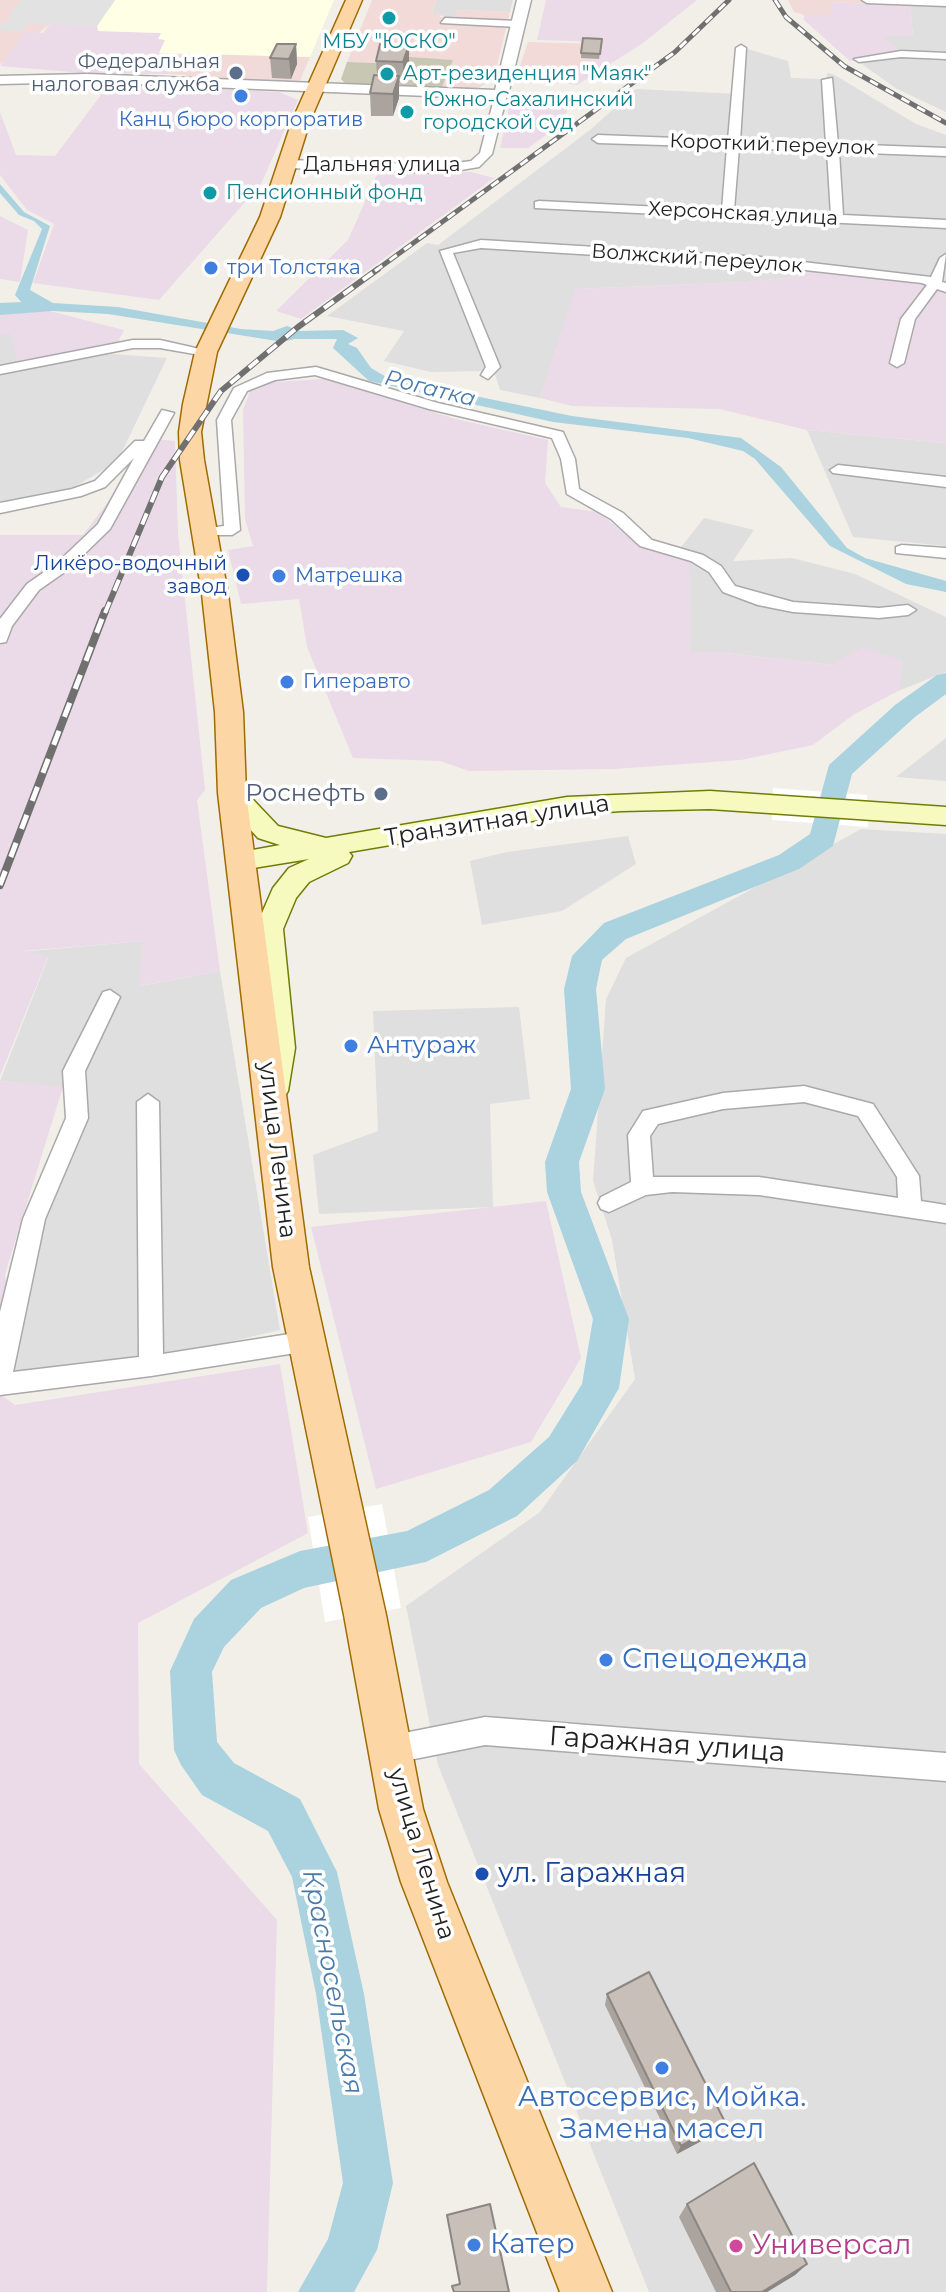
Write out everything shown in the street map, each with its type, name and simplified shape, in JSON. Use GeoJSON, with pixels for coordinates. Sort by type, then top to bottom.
{"type":"FeatureCollection","features":[{"type":"Feature","properties":{"kind":"main road","name":"улица Ленина"},"geometry":{"type":"LineString","coordinates":[[354,0],[301,121],[270,217],[208,348],[194,404],[192,460],[219,531],[232,793],[291,1267],[365,1615],[401,1809],[424,1882],[586,2292]]}},
{"type":"Feature","properties":{"kind":"main road"},"geometry":{"type":"LineString","coordinates":[[232,793],[268,832],[290,839],[366,841]]}},
{"type":"Feature","properties":{"kind":"main road","name":"Транзитная улица"},"geometry":{"type":"LineString","coordinates":[[241,861],[567,806],[710,800],[946,816]]}},
{"type":"Feature","properties":{"kind":"main road"},"geometry":{"type":"LineString","coordinates":[[271,1101],[280,1048],[269,929],[283,895],[299,875],[366,841]]}},
{"type":"Feature","properties":{"kind":"street"},"geometry":{"type":"LineString","coordinates":[[0,80],[87,78],[501,95],[524,0]]}},
{"type":"Feature","properties":{"kind":"street"},"geometry":{"type":"LineString","coordinates":[[867,0],[946,3]]}},
{"type":"Feature","properties":{"kind":"street"},"geometry":{"type":"LineString","coordinates":[[445,21],[518,24]]}},
{"type":"Feature","properties":{"kind":"street"},"geometry":{"type":"LineString","coordinates":[[728,213],[741,48]]}},
{"type":"Feature","properties":{"kind":"street"},"geometry":{"type":"LineString","coordinates":[[859,59],[901,54],[946,56]]}},
{"type":"Feature","properties":{"kind":"street"},"geometry":{"type":"LineString","coordinates":[[828,80],[837,218]]}},
{"type":"Feature","properties":{"kind":"street","name":"Дальняя улица"},"geometry":{"type":"LineString","coordinates":[[288,164],[442,169],[475,164],[486,154],[501,95]]}},
{"type":"Feature","properties":{"kind":"street","name":"Короткий переулок"},"geometry":{"type":"LineString","coordinates":[[598,139],[946,152]]}},
{"type":"Feature","properties":{"kind":"street","name":"Херсонская улица"},"geometry":{"type":"LineString","coordinates":[[539,205],[946,224]]}},
{"type":"Feature","properties":{"kind":"street","name":"Волжский переулок"},"geometry":{"type":"LineString","coordinates":[[488,375],[493,367],[446,251],[481,244],[670,255],[925,279],[941,286]]}},
{"type":"Feature","properties":{"kind":"street"},"geometry":{"type":"LineString","coordinates":[[897,363],[908,319],[941,286],[946,258]]}},
{"type":"Feature","properties":{"kind":"street"},"geometry":{"type":"LineString","coordinates":[[0,370],[133,344],[208,348]]}},
{"type":"Feature","properties":{"kind":"street"},"geometry":{"type":"LineString","coordinates":[[219,531],[224,420],[241,388],[272,376],[316,371],[434,406],[558,435],[568,459],[572,491],[617,516],[646,543],[697,558],[715,569],[729,589],[764,602],[793,607],[879,613],[908,610]]}},
{"type":"Feature","properties":{"kind":"street"},"geometry":{"type":"LineString","coordinates":[[0,508],[76,493],[100,484],[126,461],[167,413],[194,404]]}},
{"type":"Feature","properties":{"kind":"street"},"geometry":{"type":"LineString","coordinates":[[0,638],[4,625],[33,587],[63,566],[104,526],[167,413]]}},
{"type":"Feature","properties":{"kind":"street"},"geometry":{"type":"LineString","coordinates":[[838,470],[946,482]]}},
{"type":"Feature","properties":{"kind":"street"},"geometry":{"type":"LineString","coordinates":[[902,550],[946,553]]}},
{"type":"Feature","properties":{"kind":"street"},"geometry":{"type":"LineString","coordinates":[[110,997],[74,1071],[77,1118],[34,1219],[1,1358],[0,1384],[151,1366],[308,1341]]}},
{"type":"Feature","properties":{"kind":"street"},"geometry":{"type":"LineString","coordinates":[[642,1187],[639,1135],[651,1117],[723,1101],[804,1094],[865,1110],[908,1176],[910,1207]]}},
{"type":"Feature","properties":{"kind":"street"},"geometry":{"type":"LineString","coordinates":[[148,1102],[151,1366]]}},
{"type":"Feature","properties":{"kind":"street"},"geometry":{"type":"LineString","coordinates":[[609,1203],[642,1187],[672,1183],[759,1186],[946,1214]]}},
{"type":"Feature","properties":{"kind":"street","name":"Гаражная улица"},"geometry":{"type":"LineString","coordinates":[[389,1750],[485,1731],[946,1767]]}},
{"type":"Feature","properties":{"kind":"shaded area"},"geometry":{"type":"Polygon","coordinates":[[[0,0],[115,0],[97,26],[50,24],[0,64],[0,0]]]}},
{"type":"Feature","properties":{"kind":"shaded area"},"geometry":{"type":"Polygon","coordinates":[[[21,0],[115,0],[97,26],[28,24],[22,32],[0,30],[0,23],[11,20],[9,16],[21,0]]]}},
{"type":"Feature","properties":{"kind":"shaded area"},"geometry":{"type":"Polygon","coordinates":[[[115,0],[334,0],[310,57],[159,53],[165,40],[158,39],[161,33],[98,31],[97,26],[115,0]]]}},
{"type":"Feature","properties":{"kind":"shaded area"},"geometry":{"type":"Polygon","coordinates":[[[372,0],[436,0],[432,13],[440,14],[440,17],[455,18],[457,10],[510,12],[494,78],[479,88],[450,90],[442,87],[453,60],[384,57],[375,63],[347,62],[372,0]]]}},
{"type":"Feature","properties":{"kind":"shaded area"},"geometry":{"type":"Polygon","coordinates":[[[436,0],[513,0],[510,12],[458,10],[455,18],[432,14],[436,0]]]}},
{"type":"Feature","properties":{"kind":"shaded area"},"geometry":{"type":"Polygon","coordinates":[[[546,0],[697,0],[643,43],[577,85],[551,82],[586,61],[604,61],[599,59],[602,42],[537,40],[546,0]]]}},
{"type":"Feature","properties":{"kind":"shaded area"},"geometry":{"type":"Polygon","coordinates":[[[788,0],[870,0],[870,4],[833,2],[832,16],[804,15],[794,12],[788,0]]]}},
{"type":"Feature","properties":{"kind":"shaded area"},"geometry":{"type":"Polygon","coordinates":[[[870,0],[946,0],[946,112],[897,89],[859,62],[905,55],[880,35],[913,36],[910,6],[870,4],[870,0]]]}},
{"type":"Feature","properties":{"kind":"shaded area"},"geometry":{"type":"Polygon","coordinates":[[[832,2],[910,6],[913,36],[882,36],[906,55],[850,61],[804,20],[804,15],[832,15],[832,2]]]}},
{"type":"Feature","properties":{"kind":"shaded area"},"geometry":{"type":"Polygon","coordinates":[[[50,24],[97,26],[99,31],[162,33],[159,38],[166,39],[159,53],[180,54],[169,74],[83,73],[0,66],[25,32],[43,33],[50,24]]]}},
{"type":"Feature","properties":{"kind":"shaded area"},"geometry":{"type":"Polygon","coordinates":[[[528,42],[601,44],[600,59],[604,61],[552,82],[558,84],[514,83],[528,42]]]}},
{"type":"Feature","properties":{"kind":"shaded area"},"geometry":{"type":"Polygon","coordinates":[[[744,48],[788,61],[791,78],[827,79],[827,73],[833,74],[916,124],[946,135],[946,286],[806,264],[804,276],[747,282],[576,289],[540,398],[500,390],[494,371],[431,372],[384,361],[404,331],[327,316],[427,243],[438,245],[590,130],[636,89],[738,94],[744,48]]]}},
{"type":"Feature","properties":{"kind":"shaded area"},"geometry":{"type":"Polygon","coordinates":[[[180,54],[310,57],[299,83],[185,79],[186,75],[169,74],[180,54]]]}},
{"type":"Feature","properties":{"kind":"shaded area"},"geometry":{"type":"Polygon","coordinates":[[[384,57],[453,60],[442,87],[347,85],[341,79],[347,62],[375,63],[384,57]]]}},
{"type":"Feature","properties":{"kind":"shaded area"},"geometry":{"type":"Polygon","coordinates":[[[100,83],[279,92],[298,100],[261,184],[159,300],[33,283],[54,224],[27,210],[0,175],[0,112],[16,155],[55,156],[104,91],[106,85],[100,83]]]}},
{"type":"Feature","properties":{"kind":"shaded area"},"geometry":{"type":"Polygon","coordinates":[[[511,99],[570,102],[563,123],[528,148],[500,148],[511,99]]]}},
{"type":"Feature","properties":{"kind":"shaded area"},"geometry":{"type":"Polygon","coordinates":[[[379,170],[471,172],[494,178],[301,319],[276,311],[348,240],[379,170]]]}},
{"type":"Feature","properties":{"kind":"shaded area"},"geometry":{"type":"Polygon","coordinates":[[[0,216],[28,230],[20,282],[0,279],[0,216]]]}},
{"type":"Feature","properties":{"kind":"shaded area"},"geometry":{"type":"Polygon","coordinates":[[[806,263],[946,286],[946,443],[807,430],[719,409],[572,406],[540,398],[575,289],[747,282],[803,276],[806,263]]]}},
{"type":"Feature","properties":{"kind":"shaded area"},"geometry":{"type":"Polygon","coordinates":[[[42,309],[124,330],[112,354],[18,369],[12,334],[0,335],[0,311],[42,309]]]}},
{"type":"Feature","properties":{"kind":"shaded area"},"geometry":{"type":"Polygon","coordinates":[[[12,333],[19,369],[112,354],[167,358],[117,462],[74,487],[0,504],[0,335],[12,333]]]}},
{"type":"Feature","properties":{"kind":"shaded area"},"geometry":{"type":"Polygon","coordinates":[[[324,379],[456,419],[548,440],[545,483],[561,507],[598,512],[642,547],[689,561],[690,652],[717,652],[832,665],[862,647],[902,660],[898,691],[853,715],[813,745],[741,760],[614,769],[469,771],[440,761],[353,758],[307,647],[299,599],[241,604],[228,550],[253,546],[245,519],[243,410],[250,391],[273,382],[324,379]]]}},
{"type":"Feature","properties":{"kind":"shaded area"},"geometry":{"type":"Polygon","coordinates":[[[807,430],[946,443],[946,546],[853,537],[807,430]]]}},
{"type":"Feature","properties":{"kind":"shaded area"},"geometry":{"type":"Polygon","coordinates":[[[155,439],[175,441],[178,533],[205,790],[197,800],[220,971],[139,986],[143,941],[24,951],[48,957],[0,1076],[0,535],[83,535],[155,439]]]}},
{"type":"Feature","properties":{"kind":"shaded area"},"geometry":{"type":"Polygon","coordinates":[[[704,518],[754,530],[733,561],[792,558],[855,574],[946,617],[946,672],[898,691],[902,660],[832,665],[717,652],[690,652],[689,561],[678,551],[704,518]]]}},
{"type":"Feature","properties":{"kind":"shaded area"},"geometry":{"type":"Polygon","coordinates":[[[946,738],[946,781],[896,777],[946,738]]]}},
{"type":"Feature","properties":{"kind":"shaded area"},"geometry":{"type":"Polygon","coordinates":[[[861,829],[946,834],[946,2292],[649,2292],[438,1765],[406,1606],[540,1512],[635,1379],[612,1240],[593,1181],[606,999],[626,958],[861,829]]]}},
{"type":"Feature","properties":{"kind":"shaded area"},"geometry":{"type":"Polygon","coordinates":[[[628,836],[636,864],[562,911],[482,925],[470,861],[507,852],[628,836]]]}},
{"type":"Feature","properties":{"kind":"shaded area"},"geometry":{"type":"Polygon","coordinates":[[[143,941],[140,986],[220,971],[280,1330],[186,1352],[13,1377],[8,1355],[81,1090],[0,1081],[48,958],[20,952],[143,941]]]}},
{"type":"Feature","properties":{"kind":"shaded area"},"geometry":{"type":"Polygon","coordinates":[[[519,1007],[530,1099],[490,1104],[493,1207],[319,1214],[313,1155],[378,1131],[373,1011],[519,1007]]]}},
{"type":"Feature","properties":{"kind":"shaded area"},"geometry":{"type":"Polygon","coordinates":[[[0,1081],[63,1087],[5,1274],[7,1288],[0,1316],[0,1081]]]}},
{"type":"Feature","properties":{"kind":"shaded area"},"geometry":{"type":"Polygon","coordinates":[[[546,1201],[581,1358],[531,1442],[376,1489],[311,1227],[546,1201]]]}},
{"type":"Feature","properties":{"kind":"shaded area"},"geometry":{"type":"Polygon","coordinates":[[[280,1364],[308,1533],[138,1623],[139,1764],[277,1920],[267,2292],[0,2292],[0,1394],[15,1405],[280,1364]]]}},
{"type":"Feature","properties":{"kind":"water","name":"Рогатка"},"geometry":{"type":"Polygon","coordinates":[[[0,184],[24,212],[50,226],[30,290],[53,303],[118,307],[241,329],[273,331],[287,326],[300,331],[343,330],[358,338],[348,344],[357,348],[371,368],[388,378],[572,416],[741,438],[781,467],[847,548],[865,558],[946,581],[946,592],[906,584],[830,546],[755,459],[743,451],[688,438],[553,422],[369,381],[333,348],[337,339],[283,342],[108,314],[34,310],[15,295],[42,229],[34,221],[19,215],[0,193],[0,184]]]}},
{"type":"Feature","properties":{"kind":"pier"},"geometry":{"type":"Polygon","coordinates":[[[773,788],[867,795],[868,827],[772,820],[773,788]]]}},
{"type":"Feature","properties":{"kind":"pier"},"geometry":{"type":"Polygon","coordinates":[[[382,1504],[401,1608],[325,1622],[308,1517],[382,1504]]]}},
{"type":"Feature","properties":{"kind":"building"},"geometry":{"type":"Polygon","coordinates":[[[583,38],[602,39],[600,54],[581,53],[583,38]]]}},
{"type":"Feature","properties":{"kind":"building"},"geometry":{"type":"Polygon","coordinates":[[[277,44],[296,44],[289,59],[270,58],[277,44]]]}},
{"type":"Feature","properties":{"kind":"building"},"geometry":{"type":"Polygon","coordinates":[[[380,44],[409,45],[403,62],[376,61],[380,44]]]}},
{"type":"Feature","properties":{"kind":"building"},"geometry":{"type":"Polygon","coordinates":[[[374,75],[399,76],[393,94],[370,93],[374,75]]]}},
{"type":"Feature","properties":{"kind":"building","name":"Автосервис, Мойка. Замена масел"},"geometry":{"type":"Polygon","coordinates":[[[649,1972],[725,2122],[681,2146],[607,1994],[649,1972]]]}},
{"type":"Feature","properties":{"kind":"building","name":"Универсал"},"geometry":{"type":"Polygon","coordinates":[[[754,2163],[807,2264],[762,2292],[731,2292],[687,2204],[754,2163]]]}},
{"type":"Feature","properties":{"kind":"building","name":"Катер"},"geometry":{"type":"Polygon","coordinates":[[[490,2204],[509,2292],[454,2292],[452,2286],[460,2284],[447,2215],[490,2204]]]}},
{"type":"Feature","properties":{"kind":"waterway"},"geometry":{"type":"LineString","coordinates":[[0,309],[45,307]]}},
{"type":"Feature","properties":{"kind":"waterway","name":"Красносельская"},"geometry":{"type":"LineString","coordinates":[[324,2292],[351,2250],[368,2183],[340,1994],[314,1872],[284,1815],[218,1779],[196,1750],[191,1671],[209,1633],[246,1594],[300,1570],[412,1549],[503,1503],[563,1449],[600,1388],[611,1319],[564,1192],[562,1162],[588,1089],[580,989],[587,956],[615,931],[789,862],[823,839],[839,771],[905,711],[946,681]]}},
{"type":"Feature","properties":{"kind":"railway"},"geometry":{"type":"LineString","coordinates":[[375,271],[675,52],[729,0]]}},
{"type":"Feature","properties":{"kind":"railway"},"geometry":{"type":"LineString","coordinates":[[775,0],[786,17],[844,66],[946,123]]}},
{"type":"Feature","properties":{"kind":"railway"},"geometry":{"type":"LineString","coordinates":[[105,613],[162,477],[221,391],[298,327],[378,269]]}},
{"type":"Feature","properties":{"kind":"railway"},"geometry":{"type":"LineString","coordinates":[[0,885],[105,611]]}},
{"type":"Feature","properties":{"kind":"place","name":"МБУ \"ЮСКО\""},"geometry":{"type":"Point","coordinates":[389,18]}},
{"type":"Feature","properties":{"kind":"place","name":"Федеральная налоговая служба"},"geometry":{"type":"Point","coordinates":[236,73]}},
{"type":"Feature","properties":{"kind":"place","name":"Арт-резиденция \"Маяк\""},"geometry":{"type":"Point","coordinates":[387,74]}},
{"type":"Feature","properties":{"kind":"place","name":"Канц бюро корпоратив"},"geometry":{"type":"Point","coordinates":[241,96]}},
{"type":"Feature","properties":{"kind":"place","name":"Южно-Сахалинский городской суд"},"geometry":{"type":"Point","coordinates":[407,112]}},
{"type":"Feature","properties":{"kind":"place","name":"Пенсионный фонд"},"geometry":{"type":"Point","coordinates":[210,193]}},
{"type":"Feature","properties":{"kind":"place","name":"три Толстяка"},"geometry":{"type":"Point","coordinates":[211,268]}},
{"type":"Feature","properties":{"kind":"place","name":"Ликёро-водочный завод"},"geometry":{"type":"Point","coordinates":[243,575]}},
{"type":"Feature","properties":{"kind":"place","name":"Матрешка"},"geometry":{"type":"Point","coordinates":[279,576]}},
{"type":"Feature","properties":{"kind":"place","name":"Гиперавто"},"geometry":{"type":"Point","coordinates":[287,682]}},
{"type":"Feature","properties":{"kind":"place","name":"Роснефть"},"geometry":{"type":"Point","coordinates":[381,794]}},
{"type":"Feature","properties":{"kind":"place","name":"Антураж"},"geometry":{"type":"Point","coordinates":[351,1046]}},
{"type":"Feature","properties":{"kind":"place","name":"Спецодежда"},"geometry":{"type":"Point","coordinates":[606,1660]}},
{"type":"Feature","properties":{"kind":"place","name":"ул. Гаражная"},"geometry":{"type":"Point","coordinates":[482,1874]}},
{"type":"Feature","properties":{"kind":"place","name":"Автосервис, Мойка. Замена масел"},"geometry":{"type":"Point","coordinates":[662,2068]}},
{"type":"Feature","properties":{"kind":"place","name":"Катер"},"geometry":{"type":"Point","coordinates":[474,2245]}},
{"type":"Feature","properties":{"kind":"place","name":"Универсал"},"geometry":{"type":"Point","coordinates":[736,2246]}}]}
